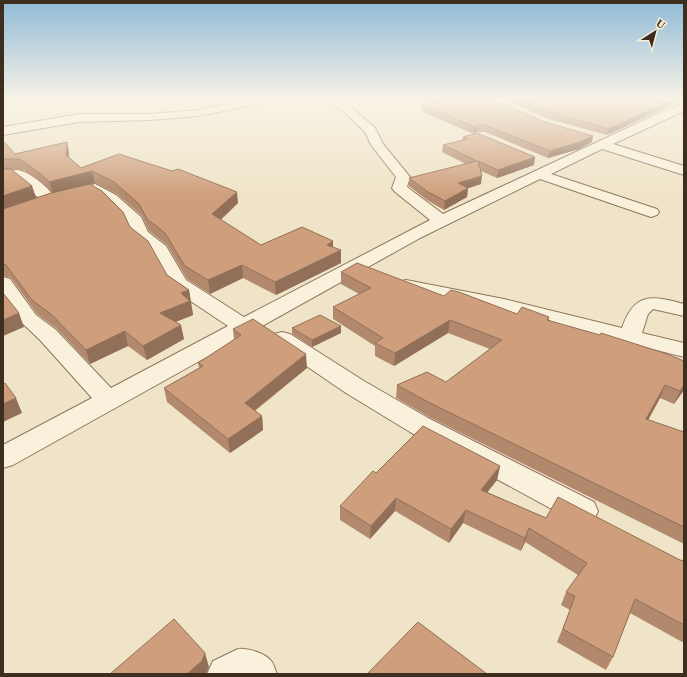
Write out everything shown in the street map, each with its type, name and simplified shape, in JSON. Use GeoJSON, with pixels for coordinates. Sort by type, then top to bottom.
{"type":"FeatureCollection","features":[{"type":"Feature","properties":{"kind":"street"},"geometry":{"type":"LineString","coordinates":[[371,132],[377,145],[403,177],[399,188],[442,221]]}},
{"type":"Feature","properties":{"kind":"street"},"geometry":{"type":"LineString","coordinates":[[3,458],[355,265],[543,167],[623,132]]}},
{"type":"Feature","properties":{"kind":"street"},"geometry":{"type":"LineString","coordinates":[[600,141],[684,171]]}},
{"type":"Feature","properties":{"kind":"street"},"geometry":{"type":"LineString","coordinates":[[543,167],[651,212]]}},
{"type":"Feature","properties":{"kind":"street"},"geometry":{"type":"LineString","coordinates":[[3,175],[18,174],[40,190],[49,200]]}},
{"type":"Feature","properties":{"kind":"street"},"geometry":{"type":"LineString","coordinates":[[3,217],[49,200],[95,189],[111,198],[135,221],[140,234],[160,250],[178,284],[249,323],[419,425],[606,523]]}},
{"type":"Feature","properties":{"kind":"street"},"geometry":{"type":"LineString","coordinates":[[355,265],[413,289],[504,305],[684,350]]}},
{"type":"Feature","properties":{"kind":"street"},"geometry":{"type":"LineString","coordinates":[[3,283],[30,319],[108,400]]}},
{"type":"Feature","properties":{"kind":"street"},"geometry":{"type":"LineString","coordinates":[[630,337],[637,314],[644,304],[650,302],[684,310]]}},
{"type":"Feature","properties":{"kind":"street"},"geometry":{"type":"LineString","coordinates":[[226,674],[239,667],[252,668],[258,674]]}},
{"type":"Feature","properties":{"kind":"building"},"geometry":{"type":"Polygon","coordinates":[[[501,132],[578,132],[593,136],[580,142],[550,151],[501,132]]]}},
{"type":"Feature","properties":{"kind":"building"},"geometry":{"type":"Polygon","coordinates":[[[477,133],[535,157],[498,170],[478,161],[482,176],[458,183],[468,188],[445,201],[428,192],[409,178],[477,161],[443,145],[468,139],[463,137],[477,133]]]}},
{"type":"Feature","properties":{"kind":"building"},"geometry":{"type":"Polygon","coordinates":[[[3,141],[15,154],[67,142],[66,155],[81,168],[119,154],[172,171],[178,169],[237,192],[212,214],[261,245],[302,227],[333,241],[327,245],[341,250],[275,282],[242,265],[208,280],[185,266],[165,233],[147,219],[139,204],[114,182],[92,171],[49,182],[20,159],[3,159],[3,141]]]}},
{"type":"Feature","properties":{"kind":"building"},"geometry":{"type":"Polygon","coordinates":[[[3,169],[11,169],[32,186],[3,196],[3,169]]]}},
{"type":"Feature","properties":{"kind":"building"},"geometry":{"type":"Polygon","coordinates":[[[90,184],[102,191],[123,212],[130,227],[148,241],[167,275],[189,290],[181,293],[190,301],[160,313],[181,325],[143,346],[125,331],[86,350],[52,315],[32,300],[6,265],[3,264],[3,209],[51,193],[90,184]]]}},
{"type":"Feature","properties":{"kind":"building"},"geometry":{"type":"Polygon","coordinates":[[[357,263],[444,296],[451,290],[517,314],[522,307],[549,317],[547,320],[600,335],[601,333],[684,361],[684,385],[680,391],[665,385],[646,419],[684,432],[684,527],[430,403],[397,385],[427,372],[446,382],[502,340],[450,320],[395,353],[375,343],[383,338],[333,307],[371,288],[341,272],[357,263]]]}},
{"type":"Feature","properties":{"kind":"building"},"geometry":{"type":"Polygon","coordinates":[[[3,293],[19,313],[3,320],[3,293]]]}},
{"type":"Feature","properties":{"kind":"building"},"geometry":{"type":"Polygon","coordinates":[[[320,315],[341,326],[312,340],[292,328],[320,315]]]}},
{"type":"Feature","properties":{"kind":"building"},"geometry":{"type":"Polygon","coordinates":[[[253,319],[306,354],[245,403],[262,416],[228,439],[164,388],[203,366],[198,363],[241,335],[233,329],[253,319]]]}},
{"type":"Feature","properties":{"kind":"building"},"geometry":{"type":"Polygon","coordinates":[[[5,383],[16,398],[3,404],[3,384],[5,383]]]}},
{"type":"Feature","properties":{"kind":"building"},"geometry":{"type":"Polygon","coordinates":[[[423,426],[500,466],[481,490],[546,518],[558,497],[684,561],[684,625],[635,599],[613,657],[563,629],[575,596],[566,592],[587,563],[529,528],[525,538],[466,510],[451,529],[396,498],[371,526],[340,506],[373,471],[376,473],[423,426]]]}},
{"type":"Feature","properties":{"kind":"building"},"geometry":{"type":"Polygon","coordinates":[[[174,619],[205,653],[202,661],[187,674],[110,674],[174,619]]]}},
{"type":"Feature","properties":{"kind":"building"},"geometry":{"type":"Polygon","coordinates":[[[418,622],[487,674],[367,674],[418,622]]]}}]}
